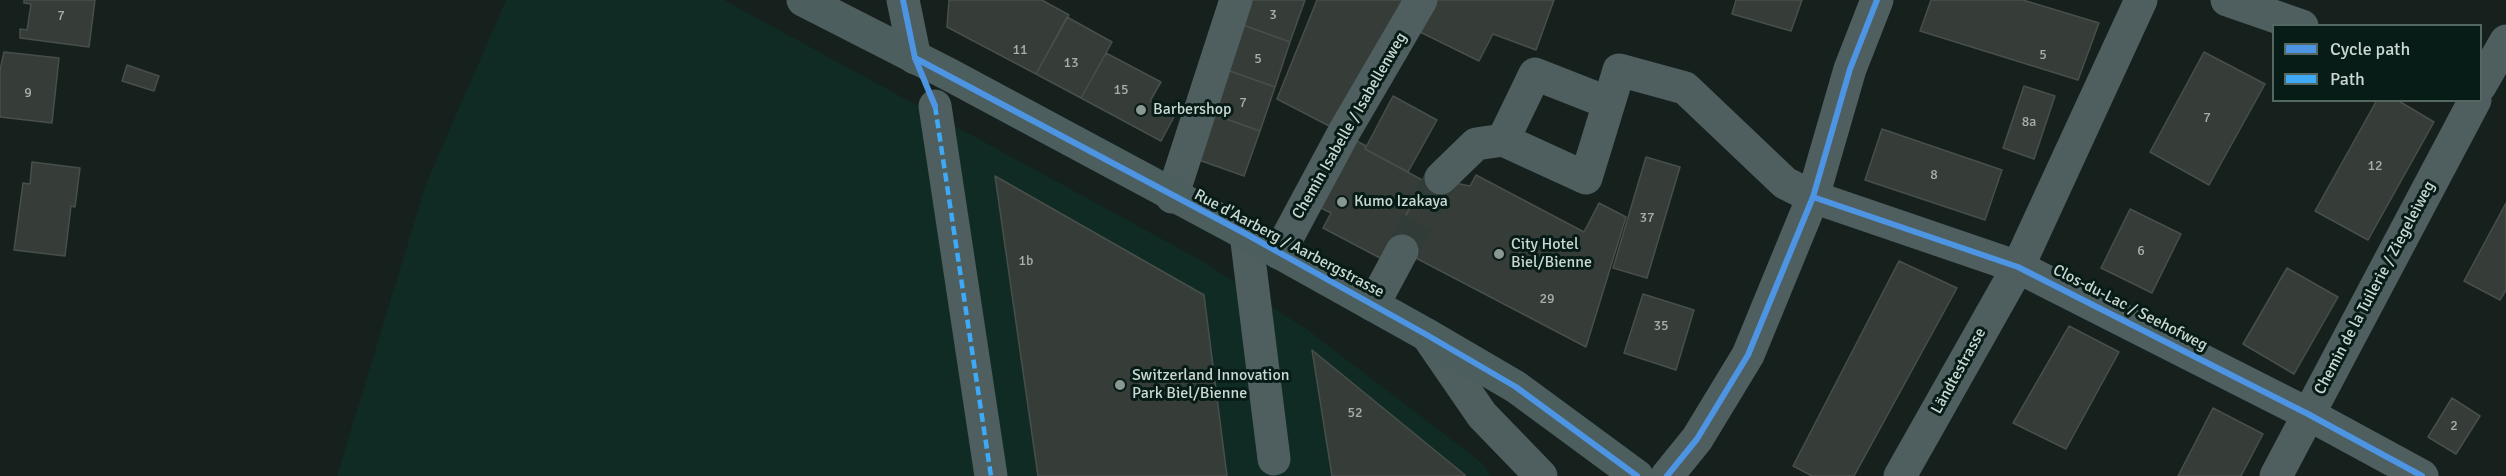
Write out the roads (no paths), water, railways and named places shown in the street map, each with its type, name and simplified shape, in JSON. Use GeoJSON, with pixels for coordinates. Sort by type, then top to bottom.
{"type":"FeatureCollection","features":[{"type":"Feature","properties":{"kind":"main road","name":"Rue d'Aarberg / Aarbergstrasse"},"geometry":{"type":"LineString","coordinates":[[803,0],[1172,197],[1246,234],[1427,335],[1516,387],[1637,476]]}},
{"type":"Feature","properties":{"kind":"street"},"geometry":{"type":"LineString","coordinates":[[903,0],[915,58]]}},
{"type":"Feature","properties":{"kind":"street"},"geometry":{"type":"LineString","coordinates":[[1172,197],[1236,0]]}},
{"type":"Feature","properties":{"kind":"street","name":"Chemin Isabelle / Isabellenweg"},"geometry":{"type":"LineString","coordinates":[[1279,253],[1344,132],[1421,0]]}},
{"type":"Feature","properties":{"kind":"street"},"geometry":{"type":"LineString","coordinates":[[1666,476],[1697,439],[1748,355],[1813,197],[1850,69],[1877,0]]}},
{"type":"Feature","properties":{"kind":"street"},"geometry":{"type":"LineString","coordinates":[[2018,267],[2141,0]]}},
{"type":"Feature","properties":{"kind":"street"},"geometry":{"type":"LineString","coordinates":[[2227,0],[2296,24]]}},
{"type":"Feature","properties":{"kind":"street","name":"Chemin de la Tuilerie / Ziegeleiweg"},"geometry":{"type":"LineString","coordinates":[[2482,87],[2506,41]]}},
{"type":"Feature","properties":{"kind":"street","name":"Clos-du-Lac / Seehofweg"},"geometry":{"type":"LineString","coordinates":[[1609,103],[1619,70],[1685,88],[1785,183],[1813,197],[2018,267],[2308,414],[2422,476]]}},
{"type":"Feature","properties":{"kind":"street"},"geometry":{"type":"LineString","coordinates":[[1441,178],[1476,144],[1503,140],[1586,178],[1609,103],[1535,74],[1503,140]]}},
{"type":"Feature","properties":{"kind":"street","name":"Chemin de la Tuilerie / Ziegeleiweg"},"geometry":{"type":"LineString","coordinates":[[2276,476],[2474,102]]}},
{"type":"Feature","properties":{"kind":"street"},"geometry":{"type":"LineString","coordinates":[[935,106],[991,476]]}},
{"type":"Feature","properties":{"kind":"street"},"geometry":{"type":"LineString","coordinates":[[1246,234],[1274,459]]}},
{"type":"Feature","properties":{"kind":"street"},"geometry":{"type":"LineString","coordinates":[[1373,305],[1402,251]]}},
{"type":"Feature","properties":{"kind":"street","name":"Ländtestrasse"},"geometry":{"type":"LineString","coordinates":[[1900,476],[2018,267]]}},
{"type":"Feature","properties":{"kind":"street","name":"Rue d'Aarberg / Aarbergstrasse"},"geometry":{"type":"LineString","coordinates":[[1427,335],[1482,415],[1540,476]]}},
{"type":"Feature","properties":{"kind":"tunnel"},"geometry":{"type":"LineString","coordinates":[[1402,251],[1441,178]]}},
{"type":"Feature","properties":{"kind":"place","name":"Barbershop"},"geometry":{"type":"Point","coordinates":[1141,110]}},
{"type":"Feature","properties":{"kind":"place","name":"Kumo Izakaya"},"geometry":{"type":"Point","coordinates":[1342,202]}},
{"type":"Feature","properties":{"kind":"place","name":"City Hotel Biel/Bienne"},"geometry":{"type":"Point","coordinates":[1499,254]}},
{"type":"Feature","properties":{"kind":"place","name":"Switzerland Innovation Park Biel/Bienne"},"geometry":{"type":"Point","coordinates":[1120,385]}}]}
